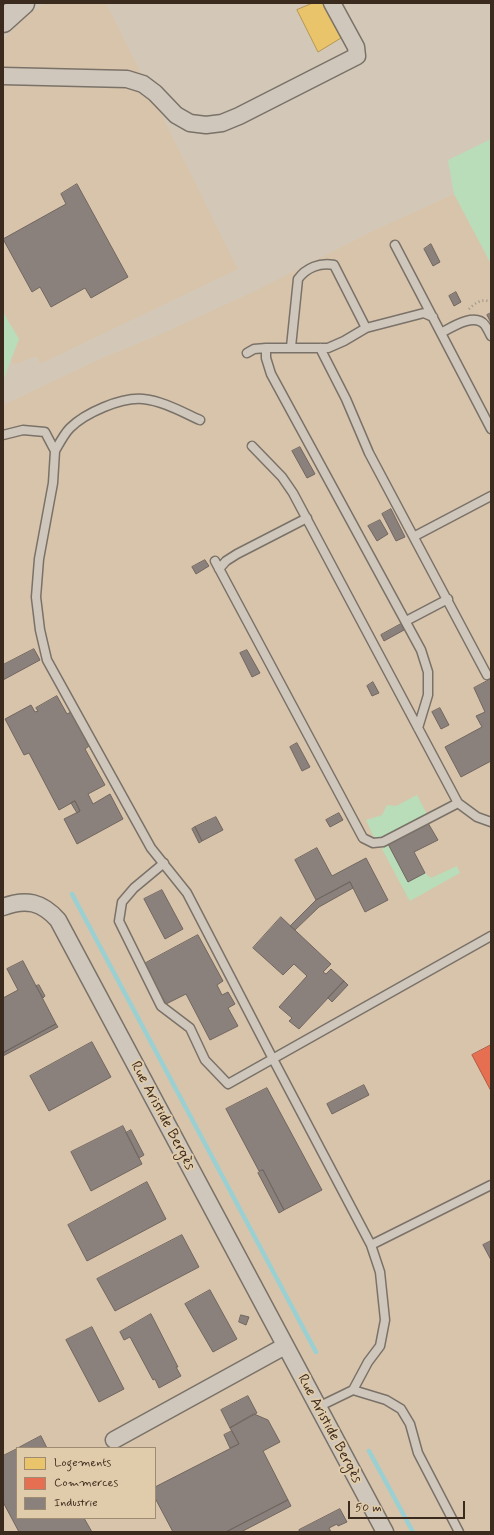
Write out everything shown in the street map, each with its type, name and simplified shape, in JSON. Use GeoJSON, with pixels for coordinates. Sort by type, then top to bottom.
{"type":"FeatureCollection","features":[{"type":"Feature","properties":{"kind":"main road"},"geometry":{"type":"LineString","coordinates":[[3,21],[23,3]]}},
{"type":"Feature","properties":{"kind":"street"},"geometry":{"type":"LineString","coordinates":[[3,76],[127,79],[142,84],[155,93],[176,116],[190,123],[206,125],[222,122],[239,116],[356,56],[356,48],[332,3]]}},
{"type":"Feature","properties":{"kind":"street","name":"Rue Aristide Bergès"},"geometry":{"type":"LineString","coordinates":[[3,907],[12,903],[26,901],[49,910],[58,920],[385,1532]]}},
{"type":"Feature","properties":{"kind":"street"},"geometry":{"type":"LineString","coordinates":[[114,1440],[285,1346]]}},
{"type":"Feature","properties":{"kind":"lane"},"geometry":{"type":"LineString","coordinates":[[395,245],[491,428]]}},
{"type":"Feature","properties":{"kind":"lane"},"geometry":{"type":"LineString","coordinates":[[291,348],[298,279],[302,273],[319,264],[328,263],[334,265],[366,328]]}},
{"type":"Feature","properties":{"kind":"lane"},"geometry":{"type":"LineString","coordinates":[[247,353],[254,349],[266,348],[328,348],[344,341],[366,328],[424,313],[433,317]]}},
{"type":"Feature","properties":{"kind":"lane"},"geometry":{"type":"LineString","coordinates":[[441,333],[464,320],[476,320],[484,323],[491,336]]}},
{"type":"Feature","properties":{"kind":"lane"},"geometry":{"type":"LineString","coordinates":[[266,348],[266,358],[271,374],[421,650],[428,672],[428,695],[418,728]]}},
{"type":"Feature","properties":{"kind":"lane"},"geometry":{"type":"LineString","coordinates":[[320,348],[346,399],[369,453],[415,536],[487,675]]}},
{"type":"Feature","properties":{"kind":"lane"},"geometry":{"type":"LineString","coordinates":[[200,420],[169,406],[142,399],[106,406],[69,428],[55,452],[52,484],[39,559],[36,597],[40,630],[47,660],[152,848],[187,893],[371,1245],[380,1272],[384,1320],[380,1346],[368,1362],[353,1390],[318,1407]]}},
{"type":"Feature","properties":{"kind":"lane"},"geometry":{"type":"LineString","coordinates":[[3,435],[24,430],[44,432],[55,452]]}},
{"type":"Feature","properties":{"kind":"lane"},"geometry":{"type":"LineString","coordinates":[[252,446],[282,477],[293,493],[458,802],[478,817],[491,822]]}},
{"type":"Feature","properties":{"kind":"lane"},"geometry":{"type":"LineString","coordinates":[[415,536],[491,496]]}},
{"type":"Feature","properties":{"kind":"lane"},"geometry":{"type":"LineString","coordinates":[[219,570],[226,561],[237,554],[307,518]]}},
{"type":"Feature","properties":{"kind":"lane"},"geometry":{"type":"LineString","coordinates":[[215,561],[363,838],[373,843],[383,842],[458,802]]}},
{"type":"Feature","properties":{"kind":"lane"},"geometry":{"type":"LineString","coordinates":[[406,621],[448,599]]}},
{"type":"Feature","properties":{"kind":"lane"},"geometry":{"type":"LineString","coordinates":[[164,864],[134,888],[122,902],[119,921],[161,1006],[190,1028],[205,1060],[228,1084],[491,936]]}},
{"type":"Feature","properties":{"kind":"lane"},"geometry":{"type":"LineString","coordinates":[[371,1245],[491,1186]]}},
{"type":"Feature","properties":{"kind":"lane"},"geometry":{"type":"LineString","coordinates":[[353,1390],[386,1400],[401,1409],[410,1424],[418,1453],[459,1532]]}},
{"type":"Feature","properties":{"kind":"shaded area"},"geometry":{"type":"Polygon","coordinates":[[[45,3],[106,3],[238,269],[40,364],[37,356],[13,365],[11,359],[19,339],[3,312],[3,40],[26,16],[45,3]]]}},
{"type":"Feature","properties":{"kind":"shaded area"},"geometry":{"type":"Polygon","coordinates":[[[454,194],[491,264],[491,1532],[3,1532],[3,405],[102,358],[161,334],[251,293],[373,231],[454,194]]]}},
{"type":"Feature","properties":{"kind":"green space"},"geometry":{"type":"Polygon","coordinates":[[[491,139],[491,264],[454,194],[448,160],[491,139]]]}},
{"type":"Feature","properties":{"kind":"green space"},"geometry":{"type":"Polygon","coordinates":[[[3,312],[19,339],[3,381],[3,312]]]}},
{"type":"Feature","properties":{"kind":"green space"},"geometry":{"type":"Polygon","coordinates":[[[417,795],[427,814],[386,837],[379,839],[373,836],[366,820],[382,815],[387,805],[396,806],[417,795]]]}},
{"type":"Feature","properties":{"kind":"green space"},"geometry":{"type":"Polygon","coordinates":[[[388,844],[408,881],[425,873],[431,878],[457,866],[460,873],[410,901],[382,849],[388,844]]]}},
{"type":"Feature","properties":{"kind":"building: Logements"},"geometry":{"type":"Polygon","coordinates":[[[313,3],[323,3],[341,38],[318,52],[297,10],[313,3]]]}},
{"type":"Feature","properties":{"kind":"building: Commerces"},"geometry":{"type":"Polygon","coordinates":[[[491,1045],[491,1091],[472,1055],[491,1045]]]}},
{"type":"Feature","properties":{"kind":"building: Industrie"},"geometry":{"type":"Polygon","coordinates":[[[77,184],[128,277],[91,298],[85,288],[51,307],[40,287],[32,292],[3,239],[66,204],[61,194],[77,184]]]}},
{"type":"Feature","properties":{"kind":"building: Industrie"},"geometry":{"type":"Polygon","coordinates":[[[431,244],[440,262],[433,266],[424,249],[431,244]]]}},
{"type":"Feature","properties":{"kind":"building: Industrie"},"geometry":{"type":"Polygon","coordinates":[[[456,292],[461,302],[454,306],[449,296],[456,292]]]}},
{"type":"Feature","properties":{"kind":"building: Industrie"},"geometry":{"type":"Polygon","coordinates":[[[491,313],[491,323],[487,315],[491,313]]]}},
{"type":"Feature","properties":{"kind":"building: Industrie"},"geometry":{"type":"Polygon","coordinates":[[[300,447],[315,474],[307,478],[292,451],[300,447]]]}},
{"type":"Feature","properties":{"kind":"building: Industrie"},"geometry":{"type":"Polygon","coordinates":[[[391,509],[405,537],[396,541],[382,514],[391,509]]]}},
{"type":"Feature","properties":{"kind":"building: Industrie"},"geometry":{"type":"Polygon","coordinates":[[[380,520],[388,534],[377,541],[368,526],[380,520]]]}},
{"type":"Feature","properties":{"kind":"building: Industrie"},"geometry":{"type":"Polygon","coordinates":[[[205,560],[209,566],[196,574],[192,567],[205,560]]]}},
{"type":"Feature","properties":{"kind":"building: Industrie"},"geometry":{"type":"Polygon","coordinates":[[[401,624],[404,630],[384,641],[381,635],[401,624]]]}},
{"type":"Feature","properties":{"kind":"building: Industrie"},"geometry":{"type":"Polygon","coordinates":[[[34,649],[40,660],[3,680],[3,665],[34,649]]]}},
{"type":"Feature","properties":{"kind":"building: Industrie"},"geometry":{"type":"Polygon","coordinates":[[[247,650],[260,673],[252,677],[240,653],[247,650]]]}},
{"type":"Feature","properties":{"kind":"building: Industrie"},"geometry":{"type":"Polygon","coordinates":[[[491,679],[491,761],[461,777],[445,747],[482,727],[476,716],[485,712],[474,688],[491,679]]]}},
{"type":"Feature","properties":{"kind":"building: Industrie"},"geometry":{"type":"Polygon","coordinates":[[[373,682],[379,693],[372,696],[367,686],[373,682]]]}},
{"type":"Feature","properties":{"kind":"building: Industrie"},"geometry":{"type":"Polygon","coordinates":[[[57,696],[67,714],[71,712],[89,746],[85,749],[105,785],[88,794],[93,804],[110,794],[123,819],[77,844],[64,819],[80,811],[75,801],[59,810],[29,753],[24,755],[5,719],[31,705],[35,712],[38,711],[36,708],[57,696]]]}},
{"type":"Feature","properties":{"kind":"building: Industrie"},"geometry":{"type":"Polygon","coordinates":[[[440,708],[449,725],[441,729],[432,712],[440,708]]]}},
{"type":"Feature","properties":{"kind":"building: Industrie"},"geometry":{"type":"Polygon","coordinates":[[[297,743],[310,767],[302,771],[290,747],[297,743]]]}},
{"type":"Feature","properties":{"kind":"building: Industrie"},"geometry":{"type":"Polygon","coordinates":[[[75,801],[80,811],[77,813],[71,803],[75,801]]]}},
{"type":"Feature","properties":{"kind":"building: Industrie"},"geometry":{"type":"Polygon","coordinates":[[[339,813],[343,820],[330,827],[326,820],[339,813]]]}},
{"type":"Feature","properties":{"kind":"building: Industrie"},"geometry":{"type":"Polygon","coordinates":[[[216,817],[223,830],[202,841],[195,827],[216,817]]]}},
{"type":"Feature","properties":{"kind":"building: Industrie"},"geometry":{"type":"Polygon","coordinates":[[[428,823],[438,840],[414,852],[425,873],[408,882],[388,844],[428,823]]]}},
{"type":"Feature","properties":{"kind":"building: Industrie"},"geometry":{"type":"Polygon","coordinates":[[[195,827],[202,841],[199,843],[192,829],[195,827]]]}},
{"type":"Feature","properties":{"kind":"building: Industrie"},"geometry":{"type":"Polygon","coordinates":[[[317,848],[332,876],[366,858],[388,900],[365,912],[350,882],[316,900],[295,860],[317,848]]]}},
{"type":"Feature","properties":{"kind":"building: Industrie"},"geometry":{"type":"Polygon","coordinates":[[[350,882],[353,888],[319,907],[295,930],[290,926],[316,900],[350,882]]]}},
{"type":"Feature","properties":{"kind":"building: Industrie"},"geometry":{"type":"Polygon","coordinates":[[[162,890],[183,929],[165,939],[144,899],[162,890]]]}},
{"type":"Feature","properties":{"kind":"building: Industrie"},"geometry":{"type":"Polygon","coordinates":[[[281,917],[331,964],[323,972],[326,974],[331,969],[344,981],[299,1029],[289,1021],[292,1018],[279,1007],[307,976],[294,964],[283,975],[253,948],[281,917]]]}},
{"type":"Feature","properties":{"kind":"building: Industrie"},"geometry":{"type":"Polygon","coordinates":[[[198,935],[223,981],[217,985],[222,995],[228,992],[235,1004],[228,1008],[238,1026],[210,1040],[186,994],[166,1004],[144,964],[198,935]]]}},
{"type":"Feature","properties":{"kind":"building: Industrie"},"geometry":{"type":"Polygon","coordinates":[[[23,961],[56,1024],[3,1053],[3,998],[18,990],[7,969],[23,961]]]}},
{"type":"Feature","properties":{"kind":"building: Industrie"},"geometry":{"type":"Polygon","coordinates":[[[344,981],[348,985],[332,1002],[328,998],[344,981]]]}},
{"type":"Feature","properties":{"kind":"building: Industrie"},"geometry":{"type":"Polygon","coordinates":[[[39,985],[45,996],[43,998],[36,986],[39,985]]]}},
{"type":"Feature","properties":{"kind":"building: Industrie"},"geometry":{"type":"Polygon","coordinates":[[[56,1024],[58,1027],[3,1056],[3,1053],[56,1024]]]}},
{"type":"Feature","properties":{"kind":"building: Industrie"},"geometry":{"type":"Polygon","coordinates":[[[92,1042],[111,1077],[49,1111],[30,1076],[92,1042]]]}},
{"type":"Feature","properties":{"kind":"building: Industrie"},"geometry":{"type":"Polygon","coordinates":[[[364,1085],[369,1095],[332,1114],[327,1104],[364,1085]]]}},
{"type":"Feature","properties":{"kind":"building: Industrie"},"geometry":{"type":"Polygon","coordinates":[[[267,1088],[322,1190],[284,1210],[263,1170],[259,1171],[226,1109],[267,1088]]]}},
{"type":"Feature","properties":{"kind":"building: Industrie"},"geometry":{"type":"Polygon","coordinates":[[[123,1126],[142,1164],[91,1191],[71,1152],[123,1126]]]}},
{"type":"Feature","properties":{"kind":"building: Industrie"},"geometry":{"type":"Polygon","coordinates":[[[131,1130],[144,1155],[139,1158],[126,1133],[131,1130]]]}},
{"type":"Feature","properties":{"kind":"building: Industrie"},"geometry":{"type":"Polygon","coordinates":[[[263,1170],[284,1210],[279,1213],[258,1173],[263,1170]]]}},
{"type":"Feature","properties":{"kind":"building: Industrie"},"geometry":{"type":"Polygon","coordinates":[[[147,1182],[166,1219],[87,1261],[68,1225],[147,1182]]]}},
{"type":"Feature","properties":{"kind":"building: Industrie"},"geometry":{"type":"Polygon","coordinates":[[[182,1235],[199,1267],[115,1311],[97,1279],[182,1235]]]}},
{"type":"Feature","properties":{"kind":"building: Industrie"},"geometry":{"type":"Polygon","coordinates":[[[491,1241],[491,1260],[483,1245],[491,1241]]]}},
{"type":"Feature","properties":{"kind":"building: Industrie"},"geometry":{"type":"Polygon","coordinates":[[[210,1290],[237,1339],[213,1352],[185,1304],[210,1290]]]}},
{"type":"Feature","properties":{"kind":"building: Industrie"},"geometry":{"type":"Polygon","coordinates":[[[151,1314],[178,1367],[176,1367],[181,1376],[159,1388],[155,1379],[153,1380],[130,1337],[124,1340],[120,1332],[151,1314]]]}},
{"type":"Feature","properties":{"kind":"building: Industrie"},"geometry":{"type":"Polygon","coordinates":[[[241,1315],[249,1317],[246,1325],[239,1322],[241,1315]]]}},
{"type":"Feature","properties":{"kind":"building: Industrie"},"geometry":{"type":"Polygon","coordinates":[[[92,1327],[124,1389],[99,1402],[66,1340],[92,1327]]]}},
{"type":"Feature","properties":{"kind":"building: Industrie"},"geometry":{"type":"Polygon","coordinates":[[[248,1396],[257,1413],[230,1428],[221,1410],[248,1396]]]}},
{"type":"Feature","properties":{"kind":"building: Industrie"},"geometry":{"type":"Polygon","coordinates":[[[254,1414],[268,1420],[280,1442],[263,1451],[288,1500],[226,1532],[173,1532],[156,1500],[156,1486],[239,1444],[230,1428],[254,1414]]]}},
{"type":"Feature","properties":{"kind":"building: Industrie"},"geometry":{"type":"Polygon","coordinates":[[[232,1431],[239,1444],[230,1448],[224,1435],[232,1431]]]}},
{"type":"Feature","properties":{"kind":"building: Industrie"},"geometry":{"type":"Polygon","coordinates":[[[41,1436],[46,1447],[20,1447],[41,1436]]]}},
{"type":"Feature","properties":{"kind":"building: Industrie"},"geometry":{"type":"Polygon","coordinates":[[[16,1450],[16,1519],[85,1519],[92,1532],[19,1532],[3,1502],[3,1456],[16,1450]]]}},
{"type":"Feature","properties":{"kind":"building: Industrie"},"geometry":{"type":"Polygon","coordinates":[[[288,1500],[291,1506],[241,1532],[226,1532],[288,1500]]]}},
{"type":"Feature","properties":{"kind":"building: Industrie"},"geometry":{"type":"Polygon","coordinates":[[[340,1509],[347,1522],[338,1526],[337,1524],[329,1528],[331,1532],[299,1532],[299,1530],[340,1509]]]}},
{"type":"Feature","properties":{"kind":"waterway"},"geometry":{"type":"LineString","coordinates":[[72,894],[316,1352]]}},
{"type":"Feature","properties":{"kind":"waterway"},"geometry":{"type":"LineString","coordinates":[[369,1451],[413,1532]]}}]}
